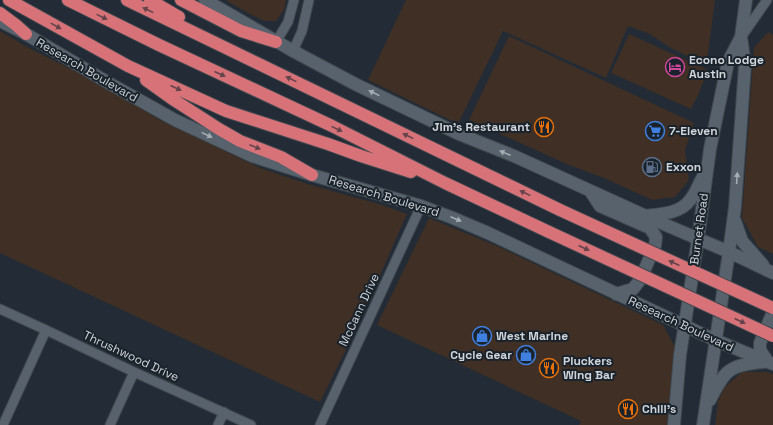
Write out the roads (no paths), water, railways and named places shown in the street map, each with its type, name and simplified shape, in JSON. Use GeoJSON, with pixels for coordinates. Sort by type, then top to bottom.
{"type":"FeatureCollection","features":[{"type":"Feature","properties":{"kind":"highway"},"geometry":{"type":"LineString","coordinates":[[9,0],[128,66],[226,111],[445,183]]}},
{"type":"Feature","properties":{"kind":"highway"},"geometry":{"type":"LineString","coordinates":[[68,0],[158,45],[332,126],[445,183],[773,336]]}},
{"type":"Feature","properties":{"kind":"highway"},"geometry":{"type":"LineString","coordinates":[[128,0],[560,210],[773,308]]}},
{"type":"Feature","properties":{"kind":"highway"},"geometry":{"type":"LineString","coordinates":[[150,0],[207,33],[234,51]]}},
{"type":"Feature","properties":{"kind":"highway"},"geometry":{"type":"LineString","coordinates":[[182,0],[241,31],[276,42]]}},
{"type":"Feature","properties":{"kind":"highway"},"geometry":{"type":"LineString","coordinates":[[0,13],[26,34]]}},
{"type":"Feature","properties":{"kind":"highway"},"geometry":{"type":"LineString","coordinates":[[128,66],[174,100],[219,129],[240,141],[281,157],[312,175]]}},
{"type":"Feature","properties":{"kind":"main road"},"geometry":{"type":"LineString","coordinates":[[205,0],[292,51],[357,85],[459,134],[514,156],[644,216],[771,271]]}},
{"type":"Feature","properties":{"kind":"main road","name":"Burnet Road"},"geometry":{"type":"LineString","coordinates":[[702,425],[729,252],[733,217],[745,65],[741,37],[746,0]]}},
{"type":"Feature","properties":{"kind":"main road","name":"Research Boulevard"},"geometry":{"type":"LineString","coordinates":[[0,21],[26,34],[182,123],[252,156],[421,206],[453,218],[684,326],[771,363]]}},
{"type":"Feature","properties":{"kind":"main road","name":"Burnet Road"},"geometry":{"type":"LineString","coordinates":[[674,425],[680,355],[710,149],[728,62],[741,37]]}},
{"type":"Feature","properties":{"kind":"main road"},"geometry":{"type":"LineString","coordinates":[[644,216],[672,212],[683,207],[690,200],[708,167]]}},
{"type":"Feature","properties":{"kind":"main road"},"geometry":{"type":"LineString","coordinates":[[591,192],[600,206],[650,228],[656,237],[655,246],[640,280],[633,289],[616,294]]}},
{"type":"Feature","properties":{"kind":"main road"},"geometry":{"type":"LineString","coordinates":[[733,217],[742,241],[771,271]]}},
{"type":"Feature","properties":{"kind":"main road"},"geometry":{"type":"LineString","coordinates":[[771,363],[760,350],[760,343],[773,312]]}},
{"type":"Feature","properties":{"kind":"main road"},"geometry":{"type":"LineString","coordinates":[[705,410],[719,382],[731,369],[749,363],[771,363]]}},
{"type":"Feature","properties":{"kind":"street"},"geometry":{"type":"LineString","coordinates":[[276,42],[288,22],[294,0]]}},
{"type":"Feature","properties":{"kind":"street"},"geometry":{"type":"LineString","coordinates":[[292,51],[302,31],[310,0]]}},
{"type":"Feature","properties":{"kind":"street"},"geometry":{"type":"LineString","coordinates":[[741,37],[767,0]]}},
{"type":"Feature","properties":{"kind":"street","name":"McCann Drive"},"geometry":{"type":"LineString","coordinates":[[320,425],[421,206]]}},
{"type":"Feature","properties":{"kind":"street","name":"Thrushwood Drive"},"geometry":{"type":"LineString","coordinates":[[0,309],[252,425]]}},
{"type":"Feature","properties":{"kind":"street"},"geometry":{"type":"LineString","coordinates":[[3,425],[46,330]]}},
{"type":"Feature","properties":{"kind":"street"},"geometry":{"type":"LineString","coordinates":[[110,425],[134,372]]}},
{"type":"Feature","properties":{"kind":"street"},"geometry":{"type":"LineString","coordinates":[[218,425],[224,412]]}},
{"type":"Feature","properties":{"kind":"place","name":"Econo Lodge Austin"},"geometry":{"type":"Point","coordinates":[675,67]}},
{"type":"Feature","properties":{"kind":"place","name":"Jim's Restaurant"},"geometry":{"type":"Point","coordinates":[544,127]}},
{"type":"Feature","properties":{"kind":"place","name":"7-Eleven"},"geometry":{"type":"Point","coordinates":[655,131]}},
{"type":"Feature","properties":{"kind":"place","name":"Exxon"},"geometry":{"type":"Point","coordinates":[652,167]}},
{"type":"Feature","properties":{"kind":"place","name":"West Marine"},"geometry":{"type":"Point","coordinates":[482,336]}},
{"type":"Feature","properties":{"kind":"place","name":"Cycle Gear"},"geometry":{"type":"Point","coordinates":[526,355]}},
{"type":"Feature","properties":{"kind":"place","name":"Pluckers Wing Bar"},"geometry":{"type":"Point","coordinates":[549,368]}},
{"type":"Feature","properties":{"kind":"place","name":"Chili's"},"geometry":{"type":"Point","coordinates":[628,409]}}]}
